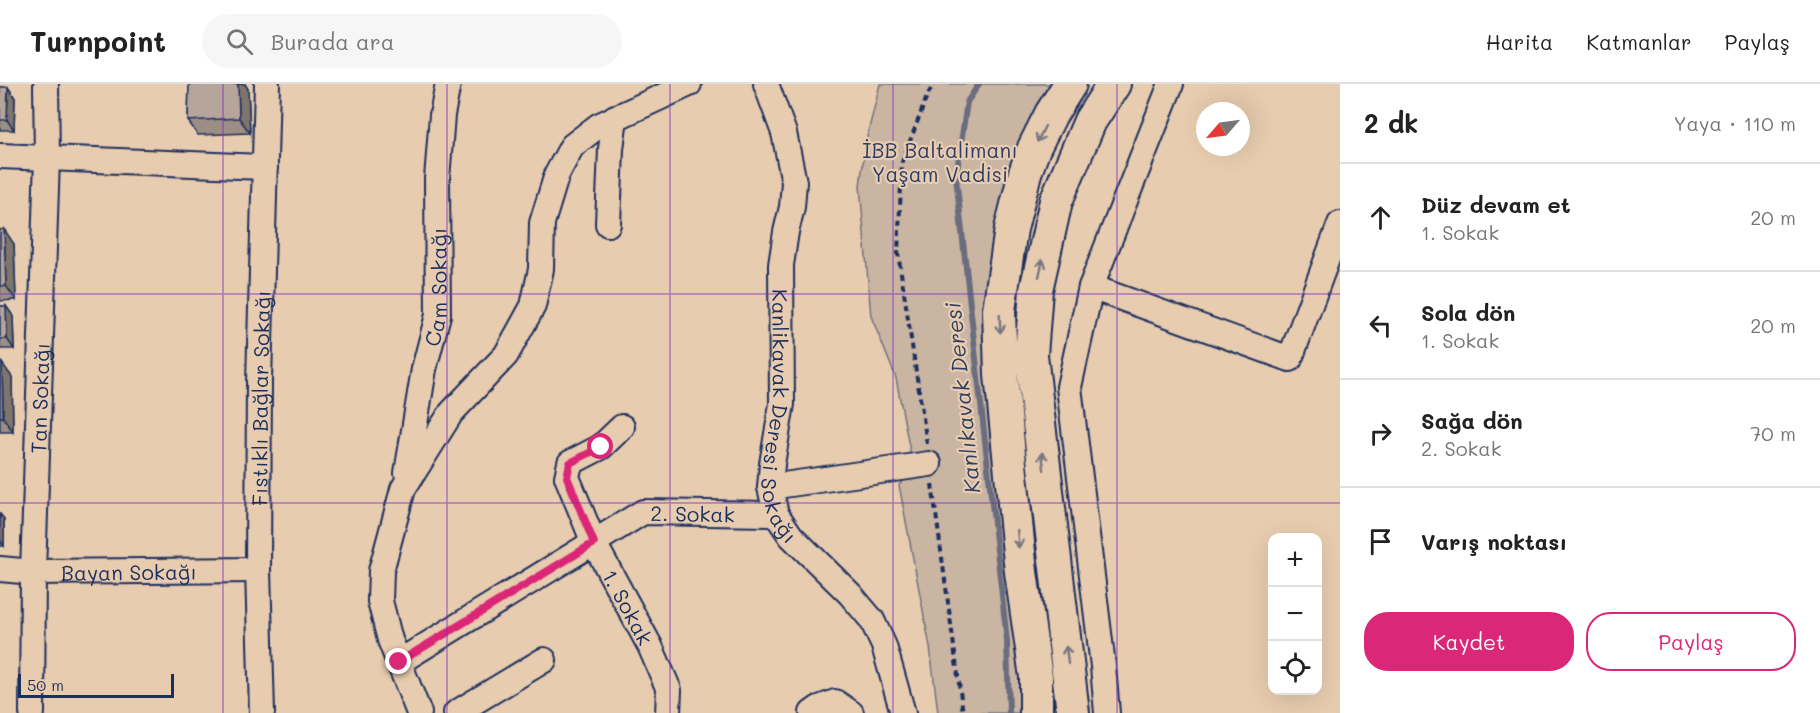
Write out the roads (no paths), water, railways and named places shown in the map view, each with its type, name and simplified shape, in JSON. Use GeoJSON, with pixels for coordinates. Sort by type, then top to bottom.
{"type":"FeatureCollection","features":[{"type":"Feature","properties":{"kind":"main road"},"geometry":{"type":"LineString","coordinates":[[1036,713],[1036,677],[1021,573],[1001,375],[999,310],[1011,229],[1025,174],[1034,148],[1051,114],[1070,84]]}},
{"type":"Feature","properties":{"kind":"main road"},"geometry":{"type":"LineString","coordinates":[[1073,713],[1031,355],[1036,290],[1056,201],[1090,121],[1114,84]]}},
{"type":"Feature","properties":{"kind":"street","name":"Tan Sokağı"},"geometry":{"type":"LineString","coordinates":[[32,713],[33,572],[47,159],[46,84]]}},
{"type":"Feature","properties":{"kind":"street","name":"Fıstıklı Bağlar Sokağı"},"geometry":{"type":"LineString","coordinates":[[262,713],[258,570],[259,381],[267,84]]}},
{"type":"Feature","properties":{"kind":"street","name":"Cam Sokağı"},"geometry":{"type":"LineString","coordinates":[[419,713],[390,640],[380,601],[381,571],[411,455],[424,369],[438,315],[437,179],[441,115],[448,84]]}},
{"type":"Feature","properties":{"kind":"street"},"geometry":{"type":"LineString","coordinates":[[403,489],[451,413],[506,355],[533,306],[541,269],[542,223],[557,174],[572,146],[598,126],[689,84]]}},
{"type":"Feature","properties":{"kind":"street","name":"Kanlikavak Deresi Sokağı"},"geometry":{"type":"LineString","coordinates":[[766,84],[784,134],[794,182],[792,207],[781,266],[783,404],[770,487],[776,514],[791,536],[850,594],[872,620],[884,646],[903,713]]}},
{"type":"Feature","properties":{"kind":"street"},"geometry":{"type":"LineString","coordinates":[[1107,713],[1070,387],[1091,287],[1171,84]]}},
{"type":"Feature","properties":{"kind":"street"},"geometry":{"type":"LineString","coordinates":[[608,225],[611,149],[615,117]]}},
{"type":"Feature","properties":{"kind":"street"},"geometry":{"type":"LineString","coordinates":[[0,156],[265,167]]}},
{"type":"Feature","properties":{"kind":"street"},"geometry":{"type":"LineString","coordinates":[[1091,287],[1290,359],[1340,224]]}},
{"type":"Feature","properties":{"kind":"street","name":"1. Sokak"},"geometry":{"type":"LineString","coordinates":[[622,427],[601,447],[570,463],[567,477],[594,543],[650,646],[669,690],[668,713]]}},
{"type":"Feature","properties":{"kind":"street"},"geometry":{"type":"LineString","coordinates":[[770,487],[929,464]]}},
{"type":"Feature","properties":{"kind":"street","name":"2. Sokak"},"geometry":{"type":"LineString","coordinates":[[399,662],[643,512],[776,514]]}},
{"type":"Feature","properties":{"kind":"street","name":"Bayan Sokağı"},"geometry":{"type":"LineString","coordinates":[[0,569],[33,572],[258,570]]}},
{"type":"Feature","properties":{"kind":"street"},"geometry":{"type":"LineString","coordinates":[[456,713],[544,660]]}},
{"type":"Feature","properties":{"kind":"street"},"geometry":{"type":"LineString","coordinates":[[812,713],[835,702],[851,713]]}},
{"type":"Feature","properties":{"kind":"waterway","name":"Kanlıkavak Deresi"},"geometry":{"type":"LineString","coordinates":[[979,84],[967,102],[956,177],[1007,641],[1009,713]]}},
{"type":"Feature","properties":{"kind":"park label","name":"İBB Baltalimanı Yaşam Vadisi"},"geometry":{"type":"Point","coordinates":[940,161]}}]}
